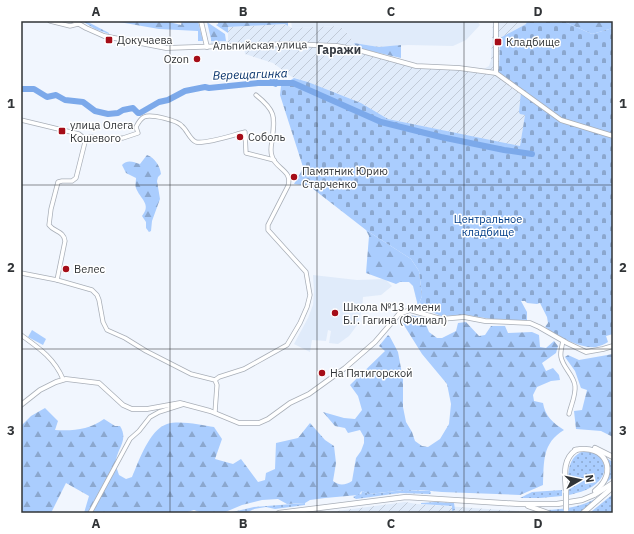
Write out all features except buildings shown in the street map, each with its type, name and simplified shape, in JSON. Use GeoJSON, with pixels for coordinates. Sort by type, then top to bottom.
{"type":"FeatureCollection","features":[{"type":"Feature","properties":{"kind":"main road"},"geometry":{"type":"LineString","coordinates":[[566,511],[566,465],[569,456],[575,450],[584,447],[593,447],[613,457]]}},
{"type":"Feature","properties":{"kind":"main road"},"geometry":{"type":"LineString","coordinates":[[575,450],[595,450],[603,457],[607,467],[607,476],[604,484],[582,500]]}},
{"type":"Feature","properties":{"kind":"main road"},"geometry":{"type":"LineString","coordinates":[[279,513],[406,497],[446,498],[520,504],[556,504],[582,500],[594,495],[613,482]]}},
{"type":"Feature","properties":{"kind":"main road"},"geometry":{"type":"LineString","coordinates":[[584,513],[613,487]]}},
{"type":"Feature","properties":{"kind":"main road"},"geometry":{"type":"LineString","coordinates":[[520,504],[548,513]]}},
{"type":"Feature","properties":{"kind":"street"},"geometry":{"type":"LineString","coordinates":[[50,21],[70,26],[78,24]]}},
{"type":"Feature","properties":{"kind":"street","name":"Альпийская улица"},"geometry":{"type":"LineString","coordinates":[[74,21],[100,35],[134,43],[166,48],[292,44],[337,46],[358,50],[416,66],[459,68],[496,73]]}},
{"type":"Feature","properties":{"kind":"street"},"geometry":{"type":"LineString","coordinates":[[201,21],[207,47]]}},
{"type":"Feature","properties":{"kind":"street"},"geometry":{"type":"LineString","coordinates":[[496,21],[496,73],[561,120],[613,136]]}},
{"type":"Feature","properties":{"kind":"street"},"geometry":{"type":"LineString","coordinates":[[21,273],[57,280],[95,292],[100,304],[103,322],[109,331],[126,338],[146,351],[191,374],[215,380],[221,376],[239,372],[287,345],[300,323],[307,307],[310,295],[306,272],[270,232],[268,227],[288,186],[289,177],[274,160],[271,152],[274,126],[273,114],[269,106],[256,95]]}},
{"type":"Feature","properties":{"kind":"street"},"geometry":{"type":"LineString","coordinates":[[21,120],[79,134],[84,138],[108,139],[128,137],[138,133],[136,127],[140,120],[149,116],[174,121],[180,124],[196,142],[218,139],[245,132],[246,153],[274,160]]}},
{"type":"Feature","properties":{"kind":"street"},"geometry":{"type":"LineString","coordinates":[[57,280],[65,237],[62,233],[50,227],[48,223],[58,182],[72,182],[78,175],[85,142],[84,138]]}},
{"type":"Feature","properties":{"kind":"street"},"geometry":{"type":"LineString","coordinates":[[21,405],[40,390],[63,379],[99,383],[123,405],[132,409],[147,409],[178,403],[215,412],[238,423],[250,424],[264,422],[290,403],[314,390],[345,368],[375,342],[399,314],[405,311],[415,311],[441,319],[464,317],[485,321],[530,323],[586,352],[613,346]]}},
{"type":"Feature","properties":{"kind":"street"},"geometry":{"type":"LineString","coordinates":[[21,335],[51,358],[59,368],[63,379]]}},
{"type":"Feature","properties":{"kind":"street"},"geometry":{"type":"LineString","coordinates":[[563,341],[561,358],[563,364],[574,380],[575,385],[573,401],[569,414]]}},
{"type":"Feature","properties":{"kind":"street"},"geometry":{"type":"LineString","coordinates":[[215,380],[217,385],[215,412]]}},
{"type":"Feature","properties":{"kind":"street"},"geometry":{"type":"LineString","coordinates":[[90,513],[130,439],[140,430],[148,418],[185,404]]}},
{"type":"Feature","properties":{"kind":"shaded area"},"geometry":{"type":"Polygon","coordinates":[[[291,21],[477,21],[480,25],[466,40],[453,46],[408,45],[379,47],[354,43],[340,26],[292,28],[291,21]]]}},
{"type":"Feature","properties":{"kind":"shaded area"},"geometry":{"type":"Polygon","coordinates":[[[493,21],[527,21],[526,24],[500,38],[499,69],[495,69],[521,92],[525,115],[520,147],[388,119],[361,103],[292,77],[273,63],[245,54],[244,46],[211,48],[211,41],[228,41],[228,27],[285,24],[292,28],[340,26],[348,34],[359,50],[418,67],[482,70],[489,66],[491,60],[493,21]]]}},
{"type":"Feature","properties":{"kind":"shaded area","name":"Школа №13 имени Б.Г. Гагина (Филиал)"},"geometry":{"type":"Polygon","coordinates":[[[313,275],[357,280],[385,279],[392,286],[381,295],[363,297],[359,321],[349,336],[338,344],[329,343],[331,331],[328,330],[326,341],[312,340],[310,352],[294,344],[313,305],[313,275]]]}},
{"type":"Feature","properties":{"kind":"shaded area"},"geometry":{"type":"Polygon","coordinates":[[[405,502],[516,511],[524,513],[322,513],[405,502]]]}},
{"type":"Feature","properties":{"kind":"green space"},"geometry":{"type":"Polygon","coordinates":[[[82,21],[86,21],[109,34],[95,29],[82,21]]]}},
{"type":"Feature","properties":{"kind":"green space"},"geometry":{"type":"Polygon","coordinates":[[[119,21],[165,21],[181,25],[182,21],[198,21],[203,41],[198,41],[198,31],[159,29],[119,21]]]}},
{"type":"Feature","properties":{"kind":"green space"},"geometry":{"type":"Polygon","coordinates":[[[221,21],[288,21],[288,26],[285,24],[228,27],[228,33],[216,25],[221,21]]]}},
{"type":"Feature","properties":{"kind":"green space","name":"Центральное кладбище"},"geometry":{"type":"Polygon","coordinates":[[[527,21],[565,21],[592,34],[613,28],[613,334],[606,336],[608,342],[596,347],[576,344],[562,338],[545,327],[548,323],[547,317],[540,303],[527,303],[525,301],[521,301],[527,312],[527,321],[491,319],[467,315],[441,316],[418,306],[422,296],[419,271],[411,259],[366,230],[299,178],[303,167],[280,95],[281,86],[294,78],[361,103],[388,119],[520,146],[525,115],[520,114],[519,112],[521,92],[495,70],[499,69],[500,38],[526,24],[527,21]]]}},
{"type":"Feature","properties":{"kind":"green space"},"geometry":{"type":"Polygon","coordinates":[[[565,21],[613,21],[613,28],[592,34],[565,21]]]}},
{"type":"Feature","properties":{"kind":"green space"},"geometry":{"type":"Polygon","coordinates":[[[207,22],[225,34],[226,41],[211,41],[207,22]]]}},
{"type":"Feature","properties":{"kind":"green space"},"geometry":{"type":"Polygon","coordinates":[[[354,43],[379,47],[401,45],[401,58],[357,48],[354,43]]]}},
{"type":"Feature","properties":{"kind":"green space"},"geometry":{"type":"Polygon","coordinates":[[[147,155],[157,163],[161,174],[157,181],[160,199],[152,221],[151,231],[149,232],[146,228],[146,222],[142,216],[145,212],[146,205],[136,188],[136,178],[126,173],[122,165],[128,162],[140,164],[147,155]]]}},
{"type":"Feature","properties":{"kind":"green space"},"geometry":{"type":"Polygon","coordinates":[[[303,168],[299,178],[311,186],[294,184],[303,168]]]}},
{"type":"Feature","properties":{"kind":"green space"},"geometry":{"type":"Polygon","coordinates":[[[366,230],[411,259],[419,271],[422,296],[418,306],[413,286],[409,282],[400,282],[396,284],[366,273],[369,236],[366,230]]]}},
{"type":"Feature","properties":{"kind":"green space"},"geometry":{"type":"Polygon","coordinates":[[[408,315],[423,317],[429,332],[437,338],[442,338],[456,331],[458,323],[466,322],[479,336],[485,335],[491,326],[505,326],[508,333],[532,332],[539,335],[540,347],[546,348],[554,341],[558,346],[556,353],[542,363],[546,371],[553,368],[559,375],[560,380],[551,381],[537,387],[533,395],[534,401],[543,403],[550,419],[564,430],[557,435],[548,447],[544,461],[543,485],[520,495],[420,490],[404,490],[369,494],[362,491],[358,495],[310,500],[305,503],[287,504],[278,499],[262,500],[242,505],[223,513],[202,513],[194,510],[184,513],[84,513],[89,496],[66,483],[51,513],[21,513],[21,426],[31,416],[45,408],[58,421],[55,430],[87,428],[104,419],[115,426],[120,426],[123,432],[123,441],[117,455],[116,466],[119,475],[126,479],[132,477],[145,447],[155,433],[167,424],[178,422],[214,427],[222,439],[215,459],[233,464],[241,459],[258,482],[265,480],[266,473],[275,469],[276,443],[298,438],[310,423],[325,440],[334,446],[336,463],[333,481],[340,484],[350,482],[352,481],[356,458],[364,443],[364,437],[360,430],[348,433],[345,428],[335,426],[323,412],[344,418],[355,419],[362,410],[358,396],[350,385],[385,351],[379,346],[388,335],[398,352],[403,379],[403,407],[406,422],[415,441],[422,446],[428,447],[440,439],[449,424],[451,404],[447,384],[422,354],[402,322],[403,316],[408,315]]]}},
{"type":"Feature","properties":{"kind":"green space"},"geometry":{"type":"Polygon","coordinates":[[[32,330],[46,339],[43,345],[28,337],[32,330]]]}},
{"type":"Feature","properties":{"kind":"green space"},"geometry":{"type":"Polygon","coordinates":[[[613,354],[613,437],[601,431],[576,429],[574,411],[582,410],[587,390],[581,388],[575,371],[565,357],[568,355],[579,360],[613,354]]]}},
{"type":"Feature","properties":{"kind":"green space"},"geometry":{"type":"Polygon","coordinates":[[[583,451],[589,451],[599,456],[604,465],[603,476],[592,487],[569,495],[568,476],[570,464],[577,454],[583,451]]]}},
{"type":"Feature","properties":{"kind":"green space"},"geometry":{"type":"Polygon","coordinates":[[[608,459],[613,462],[613,477],[607,482],[610,472],[608,459]]]}},
{"type":"Feature","properties":{"kind":"green space"},"geometry":{"type":"Polygon","coordinates":[[[405,490],[430,491],[431,493],[400,493],[356,499],[353,497],[360,493],[361,495],[362,491],[369,494],[405,490]]]}},
{"type":"Feature","properties":{"kind":"green space"},"geometry":{"type":"Polygon","coordinates":[[[562,490],[562,496],[520,498],[532,492],[562,490]]]}},
{"type":"Feature","properties":{"kind":"green space"},"geometry":{"type":"Polygon","coordinates":[[[613,494],[613,513],[590,513],[592,511],[613,494]]]}},
{"type":"Feature","properties":{"kind":"green space"},"geometry":{"type":"Polygon","coordinates":[[[597,498],[581,513],[553,513],[547,510],[573,507],[585,504],[597,498]]]}},
{"type":"Feature","properties":{"kind":"green space"},"geometry":{"type":"Polygon","coordinates":[[[436,502],[454,503],[455,510],[452,511],[452,506],[421,504],[436,502]]]}},
{"type":"Feature","properties":{"kind":"green space"},"geometry":{"type":"Polygon","coordinates":[[[305,503],[305,505],[275,509],[266,507],[254,509],[246,513],[228,513],[254,507],[305,503]]]}},
{"type":"Feature","properties":{"kind":"water"},"geometry":{"type":"Polygon","coordinates":[[[269,78],[276,78],[279,81],[279,85],[276,87],[270,85],[269,78]]]}},
{"type":"Feature","properties":{"kind":"waterway","name":"Верещагинка"},"geometry":{"type":"LineString","coordinates":[[21,89],[34,89],[47,97],[56,95],[65,100],[83,102],[95,111],[108,114],[118,113],[123,110],[133,108],[140,113],[159,102],[168,100],[185,91],[205,87],[209,88],[258,83],[293,83],[381,122],[441,137],[504,150],[532,154]]}},
{"type":"Feature","properties":{"kind":"place","name":"Докучаева"},"geometry":{"type":"Point","coordinates":[109,40]}},
{"type":"Feature","properties":{"kind":"place","name":"Кладбище"},"geometry":{"type":"Point","coordinates":[498,42]}},
{"type":"Feature","properties":{"kind":"place","name":"Ozon"},"geometry":{"type":"Point","coordinates":[197,59]}},
{"type":"Feature","properties":{"kind":"place","name":"улица Олега Кошевого"},"geometry":{"type":"Point","coordinates":[62,131]}},
{"type":"Feature","properties":{"kind":"place","name":"Соболь"},"geometry":{"type":"Point","coordinates":[240,137]}},
{"type":"Feature","properties":{"kind":"place","name":"Памятник Юрию Старченко"},"geometry":{"type":"Point","coordinates":[294,177]}},
{"type":"Feature","properties":{"kind":"place","name":"Велес"},"geometry":{"type":"Point","coordinates":[66,269]}},
{"type":"Feature","properties":{"kind":"place","name":"Школа №13 имени Б.Г. Гагина (Филиал)"},"geometry":{"type":"Point","coordinates":[335,313]}},
{"type":"Feature","properties":{"kind":"place","name":"На Пятигорской"},"geometry":{"type":"Point","coordinates":[322,373]}},
{"type":"Feature","properties":{"kind":"district","name":"Гаражи"},"geometry":{"type":"Point","coordinates":[339,49]}}]}
